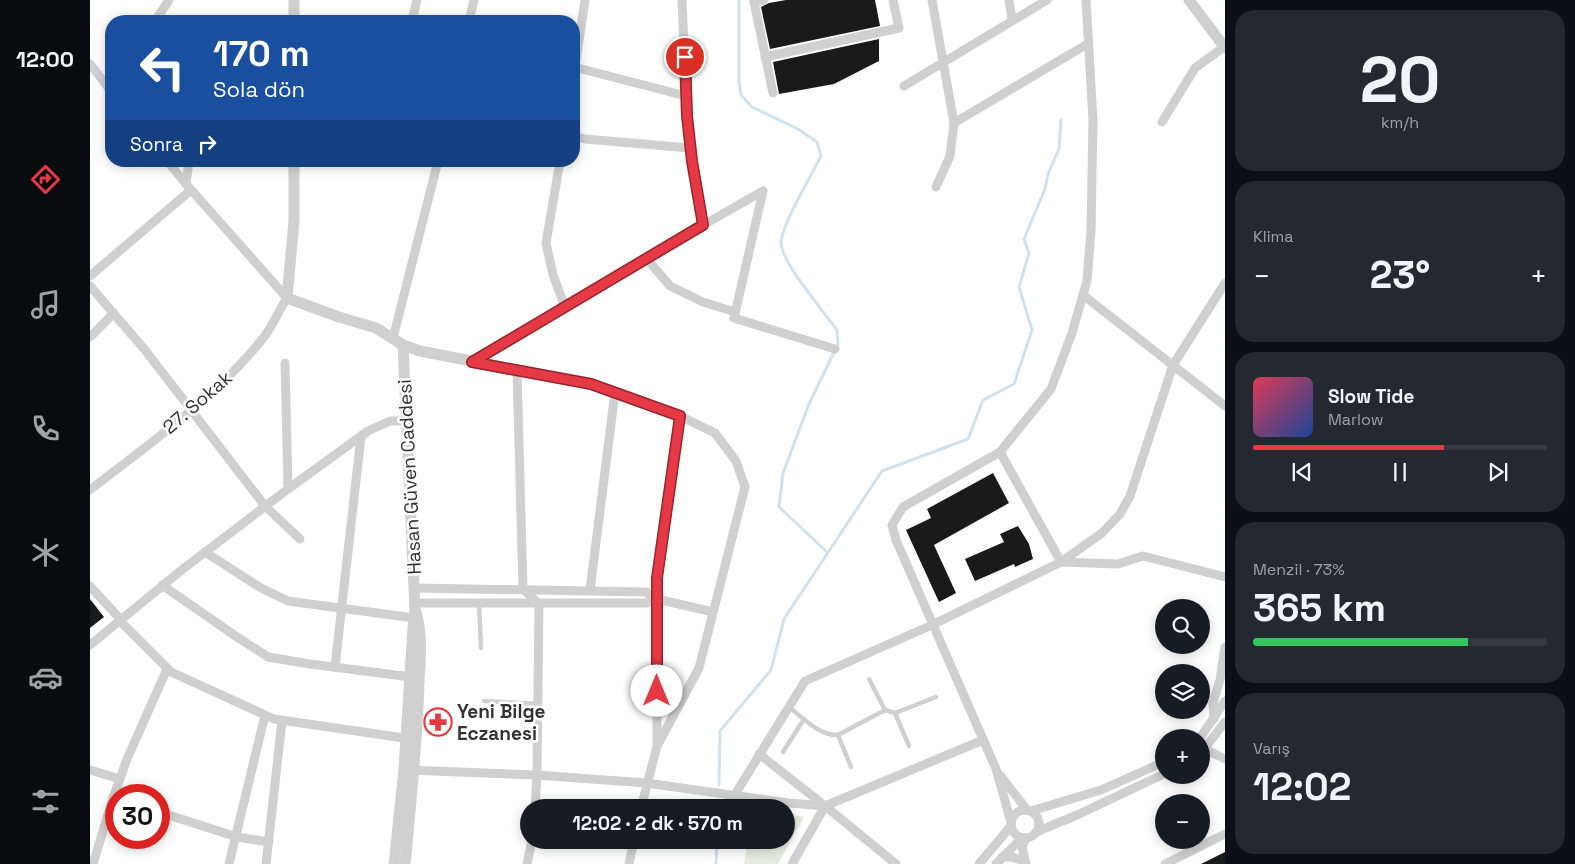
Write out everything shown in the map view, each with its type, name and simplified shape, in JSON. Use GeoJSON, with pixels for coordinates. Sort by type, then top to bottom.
{"type":"FeatureCollection","features":[{"type":"Feature","properties":{"kind":"street"},"geometry":{"type":"LineString","coordinates":[[159,15],[169,0]]}},
{"type":"Feature","properties":{"kind":"street"},"geometry":{"type":"LineString","coordinates":[[294,0],[294,15]]}},
{"type":"Feature","properties":{"kind":"street"},"geometry":{"type":"LineString","coordinates":[[413,15],[416,0]]}},
{"type":"Feature","properties":{"kind":"street"},"geometry":{"type":"LineString","coordinates":[[470,15],[474,0]]}},
{"type":"Feature","properties":{"kind":"street"},"geometry":{"type":"LineString","coordinates":[[580,32],[585,0]]}},
{"type":"Feature","properties":{"kind":"street"},"geometry":{"type":"LineString","coordinates":[[682,0],[690,148],[703,225]]}},
{"type":"Feature","properties":{"kind":"street"},"geometry":{"type":"LineString","coordinates":[[764,0],[754,2],[773,93]]}},
{"type":"Feature","properties":{"kind":"street"},"geometry":{"type":"LineString","coordinates":[[765,57],[899,28],[893,0]]}},
{"type":"Feature","properties":{"kind":"street"},"geometry":{"type":"LineString","coordinates":[[932,0],[954,124],[950,156],[936,187]]}},
{"type":"Feature","properties":{"kind":"street"},"geometry":{"type":"LineString","coordinates":[[1009,0],[1012,20]]}},
{"type":"Feature","properties":{"kind":"street"},"geometry":{"type":"LineString","coordinates":[[904,86],[1047,0]]}},
{"type":"Feature","properties":{"kind":"street"},"geometry":{"type":"LineString","coordinates":[[1024,838],[1014,833],[996,769],[932,625],[896,540],[892,525],[903,507],[1000,452],[1051,389],[1072,333],[1086,281],[1091,231],[1093,120],[1086,0]]}},
{"type":"Feature","properties":{"kind":"street"},"geometry":{"type":"LineString","coordinates":[[1162,122],[1195,68],[1225,47],[1188,0]]}},
{"type":"Feature","properties":{"kind":"street"},"geometry":{"type":"LineString","coordinates":[[954,124],[1089,42]]}},
{"type":"Feature","properties":{"kind":"street"},"geometry":{"type":"LineString","coordinates":[[90,64],[105,81]]}},
{"type":"Feature","properties":{"kind":"street"},"geometry":{"type":"LineString","coordinates":[[580,71],[686,96]]}},
{"type":"Feature","properties":{"kind":"street"},"geometry":{"type":"LineString","coordinates":[[580,137],[690,148]]}},
{"type":"Feature","properties":{"kind":"street"},"geometry":{"type":"LineString","coordinates":[[172,167],[287,298],[376,328],[398,342],[420,352],[591,384],[615,392],[680,416],[715,433],[736,461],[745,487],[699,668],[657,746],[643,799]]}},
{"type":"Feature","properties":{"kind":"street"},"geometry":{"type":"LineString","coordinates":[[90,276],[188,187],[189,167]]}},
{"type":"Feature","properties":{"kind":"street"},"geometry":{"type":"LineString","coordinates":[[287,298],[294,221],[294,167]]}},
{"type":"Feature","properties":{"kind":"street"},"geometry":{"type":"LineString","coordinates":[[398,342],[437,167]]}},
{"type":"Feature","properties":{"kind":"street"},"geometry":{"type":"LineString","coordinates":[[559,167],[546,243],[553,275],[565,307]]}},
{"type":"Feature","properties":{"kind":"street"},"geometry":{"type":"LineString","coordinates":[[472,362],[646,258],[763,191],[734,318],[835,349]]}},
{"type":"Feature","properties":{"kind":"street"},"geometry":{"type":"LineString","coordinates":[[646,258],[670,286],[703,302],[735,312]]}},
{"type":"Feature","properties":{"kind":"street"},"geometry":{"type":"LineString","coordinates":[[734,796],[805,682],[932,625],[1061,562],[1102,533],[1120,514],[1130,496],[1172,365],[1225,283]]}},
{"type":"Feature","properties":{"kind":"street"},"geometry":{"type":"LineString","coordinates":[[90,286],[192,410],[265,506],[300,539]]}},
{"type":"Feature","properties":{"kind":"street"},"geometry":{"type":"LineString","coordinates":[[1082,295],[1225,406]]}},
{"type":"Feature","properties":{"kind":"street","name":"27. Sokak"},"geometry":{"type":"LineString","coordinates":[[90,490],[192,410],[235,370],[265,336],[287,298]]}},
{"type":"Feature","properties":{"kind":"street"},"geometry":{"type":"LineString","coordinates":[[90,337],[114,313]]}},
{"type":"Feature","properties":{"kind":"street","name":"Hasan Güven Caddesi"},"geometry":{"type":"LineString","coordinates":[[398,342],[406,421],[415,610],[411,677],[411,739]]}},
{"type":"Feature","properties":{"kind":"street"},"geometry":{"type":"LineString","coordinates":[[285,363],[288,489]]}},
{"type":"Feature","properties":{"kind":"street"},"geometry":{"type":"LineString","coordinates":[[517,371],[523,589],[539,604],[536,799]]}},
{"type":"Feature","properties":{"kind":"street"},"geometry":{"type":"LineString","coordinates":[[590,590],[615,392]]}},
{"type":"Feature","properties":{"kind":"street"},"geometry":{"type":"LineString","coordinates":[[657,746],[657,578],[680,416]]}},
{"type":"Feature","properties":{"kind":"street"},"geometry":{"type":"LineString","coordinates":[[90,645],[162,585],[265,506],[368,431],[390,421],[406,421]]}},
{"type":"Feature","properties":{"kind":"street"},"geometry":{"type":"LineString","coordinates":[[335,667],[361,436]]}},
{"type":"Feature","properties":{"kind":"street"},"geometry":{"type":"LineString","coordinates":[[1000,452],[1061,562]]}},
{"type":"Feature","properties":{"kind":"street"},"geometry":{"type":"LineString","coordinates":[[205,552],[261,588],[288,601],[342,609],[415,610],[479,603],[647,602],[656,599]]}},
{"type":"Feature","properties":{"kind":"street"},"geometry":{"type":"LineString","coordinates":[[1061,562],[1118,564],[1143,556],[1225,577]]}},
{"type":"Feature","properties":{"kind":"street"},"geometry":{"type":"LineString","coordinates":[[162,585],[268,657],[411,677]]}},
{"type":"Feature","properties":{"kind":"street"},"geometry":{"type":"LineString","coordinates":[[90,586],[171,672],[274,720],[411,739]]}},
{"type":"Feature","properties":{"kind":"street"},"geometry":{"type":"LineString","coordinates":[[414,588],[647,592],[656,599],[714,612]]}},
{"type":"Feature","properties":{"kind":"street","name":"Hasan Güven Caddesi"},"geometry":{"type":"LineString","coordinates":[[405,864],[411,739],[421,628],[415,610]]}},
{"type":"Feature","properties":{"kind":"street"},"geometry":{"type":"LineString","coordinates":[[1214,719],[1213,703],[1220,680],[1225,646]]}},
{"type":"Feature","properties":{"kind":"street"},"geometry":{"type":"LineString","coordinates":[[119,784],[127,759],[167,668]]}},
{"type":"Feature","properties":{"kind":"street"},"geometry":{"type":"LineString","coordinates":[[1207,729],[1225,700]]}},
{"type":"Feature","properties":{"kind":"street"},"geometry":{"type":"LineString","coordinates":[[230,864],[265,716]]}},
{"type":"Feature","properties":{"kind":"street"},"geometry":{"type":"LineString","coordinates":[[266,864],[282,721]]}},
{"type":"Feature","properties":{"kind":"street"},"geometry":{"type":"LineString","coordinates":[[1210,740],[1225,722]]}},
{"type":"Feature","properties":{"kind":"street"},"geometry":{"type":"LineString","coordinates":[[409,770],[537,775],[646,784],[789,804],[825,806],[983,740]]}},
{"type":"Feature","properties":{"kind":"street"},"geometry":{"type":"LineString","coordinates":[[1210,752],[1225,759]]}},
{"type":"Feature","properties":{"kind":"street"},"geometry":{"type":"LineString","coordinates":[[759,754],[896,864]]}},
{"type":"Feature","properties":{"kind":"street"},"geometry":{"type":"LineString","coordinates":[[979,864],[1011,824],[1015,814],[1101,790],[1155,766]]}},
{"type":"Feature","properties":{"kind":"street"},"geometry":{"type":"LineString","coordinates":[[996,769],[1029,811],[1039,820],[1036,832]]}},
{"type":"Feature","properties":{"kind":"street"},"geometry":{"type":"LineString","coordinates":[[90,770],[120,779]]}},
{"type":"Feature","properties":{"kind":"street","name":"Hasan Güven Caddesi"},"geometry":{"type":"LineString","coordinates":[[394,864],[409,770]]}},
{"type":"Feature","properties":{"kind":"street"},"geometry":{"type":"LineString","coordinates":[[999,861],[1024,838],[1030,837],[1036,832],[1155,778]]}},
{"type":"Feature","properties":{"kind":"street"},"geometry":{"type":"LineString","coordinates":[[792,864],[825,806]]}},
{"type":"Feature","properties":{"kind":"street"},"geometry":{"type":"LineString","coordinates":[[170,815],[237,836],[269,842]]}},
{"type":"Feature","properties":{"kind":"street"},"geometry":{"type":"LineString","coordinates":[[93,864],[105,829]]}},
{"type":"Feature","properties":{"kind":"street"},"geometry":{"type":"LineString","coordinates":[[1165,864],[1183,860],[1225,834]]}},
{"type":"Feature","properties":{"kind":"street"},"geometry":{"type":"LineString","coordinates":[[1024,838],[1022,847],[1025,862]]}},
{"type":"Feature","properties":{"kind":"street"},"geometry":{"type":"LineString","coordinates":[[527,864],[530,849]]}},
{"type":"Feature","properties":{"kind":"street"},"geometry":{"type":"LineString","coordinates":[[629,864],[632,849]]}},
{"type":"Feature","properties":{"kind":"street"},"geometry":{"type":"LineString","coordinates":[[999,861],[1012,857],[1025,862]]}},
{"type":"Feature","properties":{"kind":"lane"},"geometry":{"type":"LineString","coordinates":[[479,603],[481,648]]}},
{"type":"Feature","properties":{"kind":"lane"},"geometry":{"type":"LineString","coordinates":[[869,679],[885,710]]}},
{"type":"Feature","properties":{"kind":"lane"},"geometry":{"type":"LineString","coordinates":[[788,707],[826,734],[838,735],[885,710],[895,713],[936,697]]}},
{"type":"Feature","properties":{"kind":"lane"},"geometry":{"type":"LineString","coordinates":[[484,701],[538,704]]}},
{"type":"Feature","properties":{"kind":"lane"},"geometry":{"type":"LineString","coordinates":[[895,713],[909,746]]}},
{"type":"Feature","properties":{"kind":"lane"},"geometry":{"type":"LineString","coordinates":[[784,752],[804,719]]}},
{"type":"Feature","properties":{"kind":"lane"},"geometry":{"type":"LineString","coordinates":[[838,735],[851,767]]}},
{"type":"Feature","properties":{"kind":"shaded area"},"geometry":{"type":"Polygon","coordinates":[[[795,816],[804,817],[795,833],[795,816]]]}},
{"type":"Feature","properties":{"kind":"shaded area"},"geometry":{"type":"Polygon","coordinates":[[[746,849],[786,849],[778,864],[744,864],[746,849]]]}},
{"type":"Feature","properties":{"kind":"building"},"geometry":{"type":"Polygon","coordinates":[[[786,0],[875,0],[880,26],[770,49],[761,7],[769,3],[786,0]]]}},
{"type":"Feature","properties":{"kind":"building"},"geometry":{"type":"Polygon","coordinates":[[[879,39],[879,61],[834,84],[779,94],[773,62],[879,39]]]}},
{"type":"Feature","properties":{"kind":"building"},"geometry":{"type":"Polygon","coordinates":[[[993,473],[1009,503],[934,545],[956,593],[939,602],[906,530],[931,518],[927,509],[993,473]]]}},
{"type":"Feature","properties":{"kind":"building"},"geometry":{"type":"Polygon","coordinates":[[[1018,526],[1029,544],[1033,559],[1015,567],[1014,564],[975,581],[965,559],[1004,542],[1000,534],[1018,526]]]}},
{"type":"Feature","properties":{"kind":"building"},"geometry":{"type":"Polygon","coordinates":[[[90,599],[104,617],[90,628],[90,599]]]}},
{"type":"Feature","properties":{"kind":"building"},"geometry":{"type":"Polygon","coordinates":[[[1225,852],[1225,864],[1201,864],[1225,852]]]}},
{"type":"Feature","properties":{"kind":"waterway"},"geometry":{"type":"LineString","coordinates":[[739,0],[739,82],[741,95],[752,107],[798,129],[817,142],[821,156],[791,213],[782,235],[781,243],[783,252],[796,275],[837,330],[838,344],[809,404],[783,473],[779,507],[827,552]]}},
{"type":"Feature","properties":{"kind":"waterway"},"geometry":{"type":"LineString","coordinates":[[719,785],[720,731],[771,670],[784,619],[882,471],[968,439],[983,400],[1014,384],[1032,330],[1019,287],[1029,253],[1024,239],[1059,149],[1061,119]]}},
{"type":"Feature","properties":{"kind":"waterway"},"geometry":{"type":"LineString","coordinates":[[716,864],[717,849]]}},
{"type":"Feature","properties":{"kind":"place","name":"Yeni Bilge Eczanesi"},"geometry":{"type":"Point","coordinates":[438,722]}},
{"type":"Feature","properties":{"kind":"route"},"geometry":{"type":"LineString","coordinates":[[657,691],[657,578],[680,416],[591,384],[472,362],[703,225],[692,161],[687,116],[685,57]]}}]}
